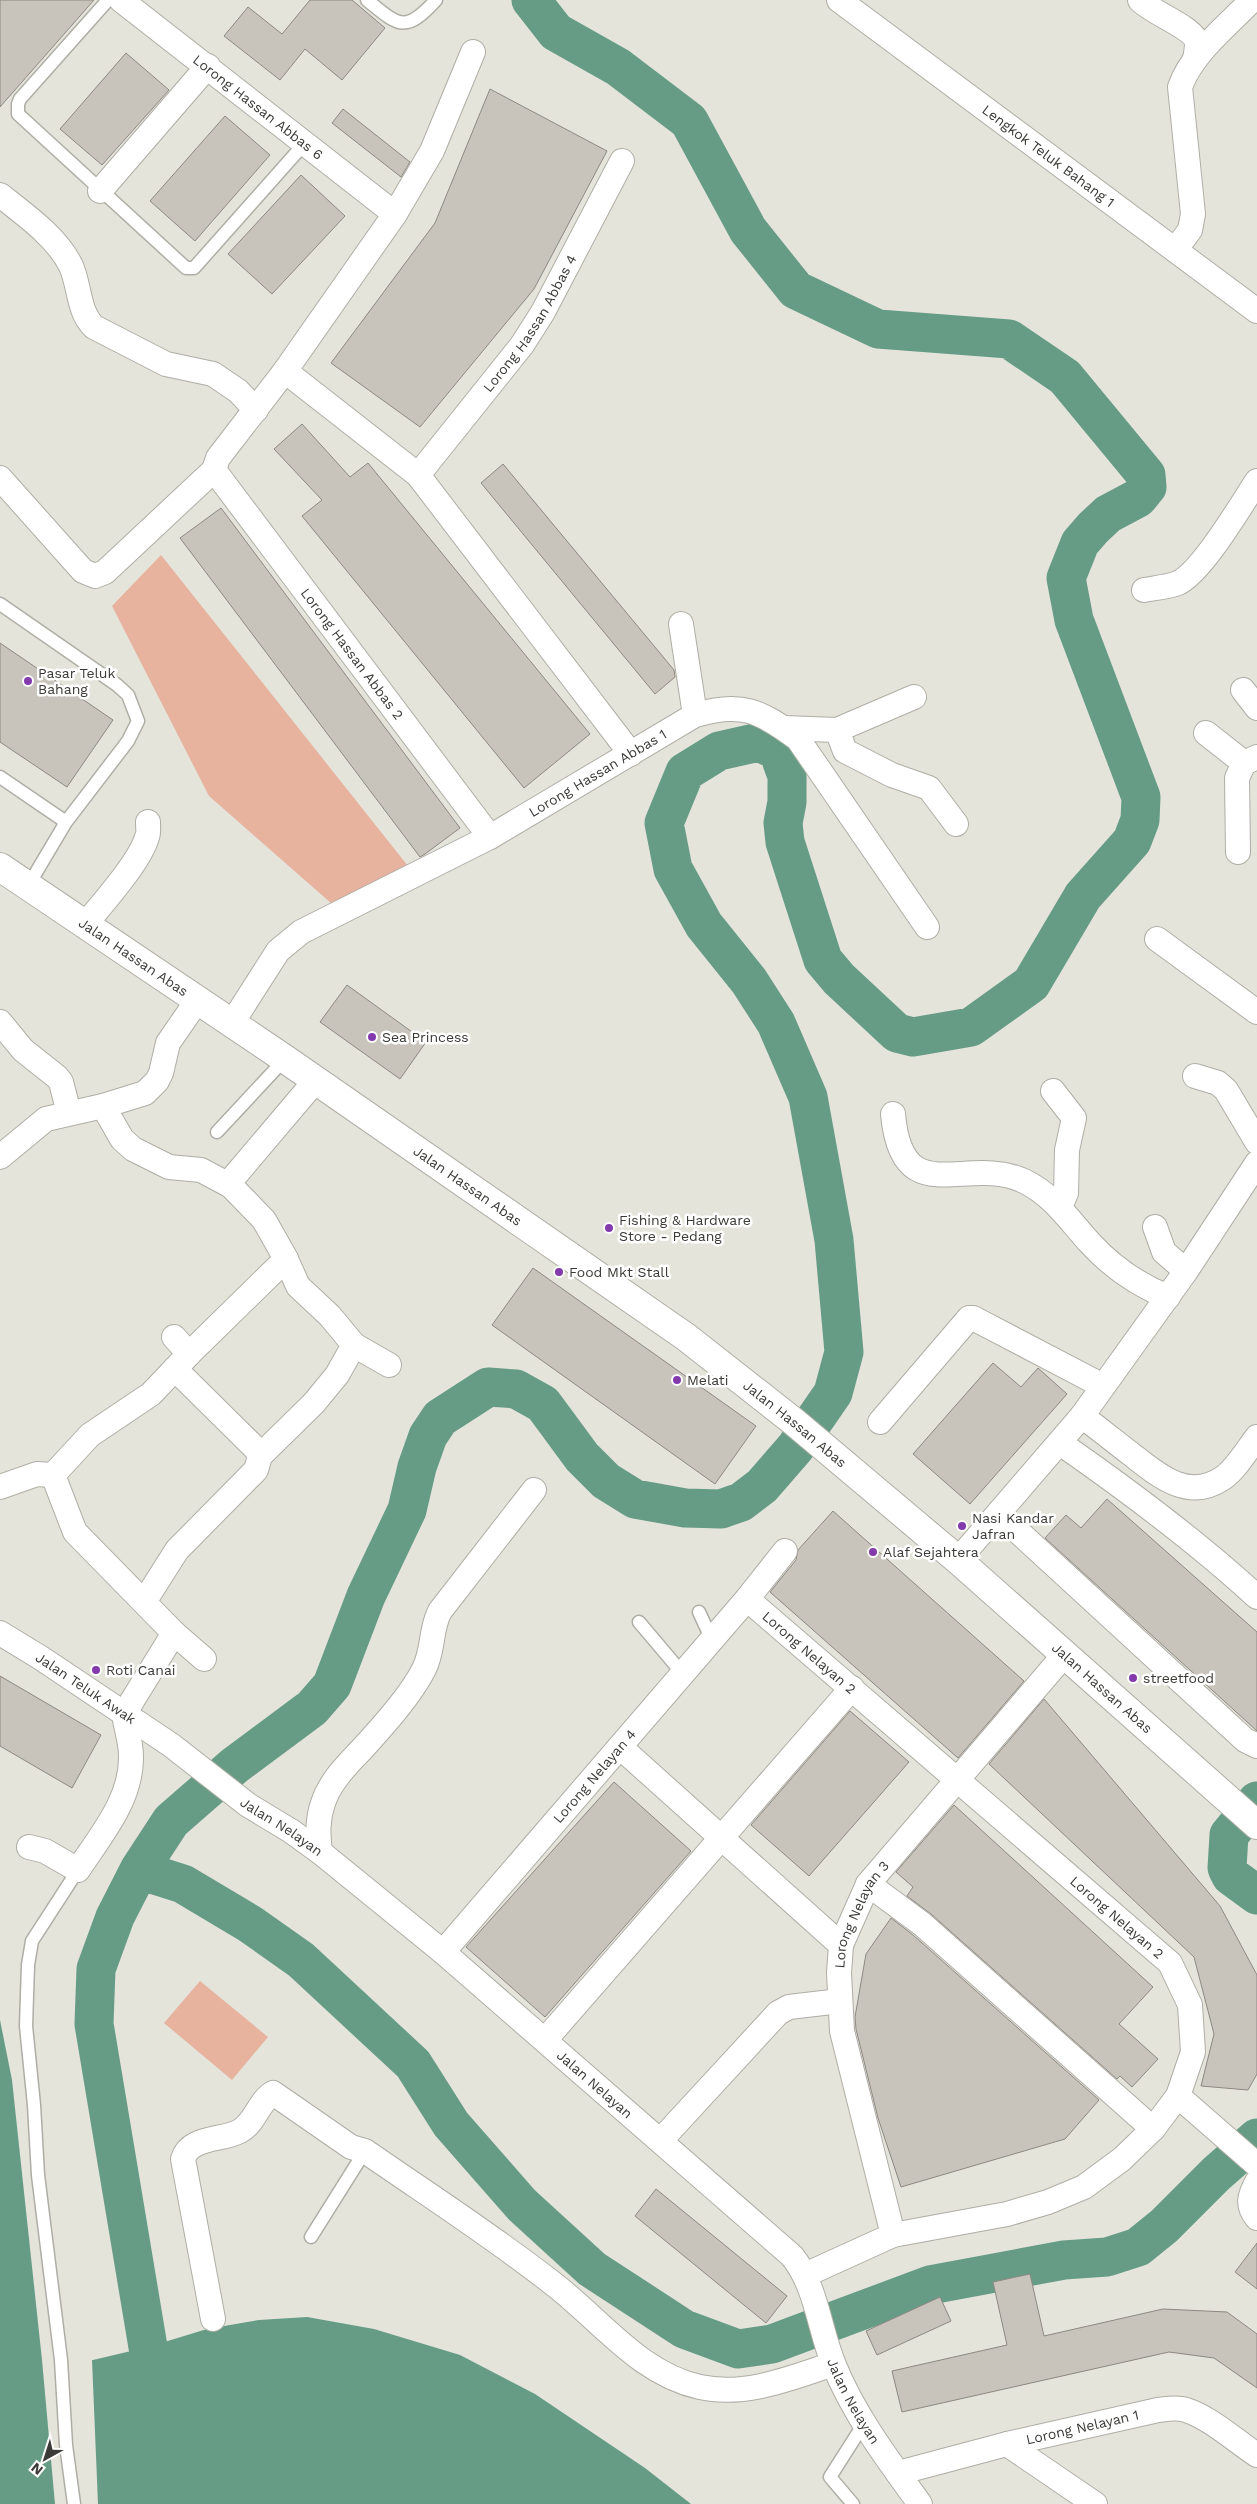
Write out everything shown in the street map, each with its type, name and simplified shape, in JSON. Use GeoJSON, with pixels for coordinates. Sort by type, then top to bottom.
{"type":"FeatureCollection","features":[{"type":"Feature","properties":{"kind":"main road","name":"Jalan Hassan Abas"},"geometry":{"type":"LineString","coordinates":[[0,867],[84,926],[285,1058],[686,1337],[793,1420],[958,1560],[1255,1823]]}},
{"type":"Feature","properties":{"kind":"street","name":"Lorong Hassan Abbas 6"},"geometry":{"type":"LineString","coordinates":[[121,0],[208,66],[395,214]]}},
{"type":"Feature","properties":{"kind":"street","name":"Lengkok Teluk Bahang 1"},"geometry":{"type":"LineString","coordinates":[[840,0],[1257,311]]}},
{"type":"Feature","properties":{"kind":"street"},"geometry":{"type":"LineString","coordinates":[[1140,0],[1149,8],[1188,30],[1194,36],[1197,42],[1195,59]]}},
{"type":"Feature","properties":{"kind":"street"},"geometry":{"type":"LineString","coordinates":[[1175,250],[1190,230],[1192,223],[1180,87],[1184,76],[1195,59],[1252,0]]}},
{"type":"Feature","properties":{"kind":"street"},"geometry":{"type":"LineString","coordinates":[[0,478],[83,571],[95,576],[105,572],[214,470],[218,458],[285,371],[395,214],[432,151],[473,52]]}},
{"type":"Feature","properties":{"kind":"street"},"geometry":{"type":"LineString","coordinates":[[100,191],[208,66]]}},
{"type":"Feature","properties":{"kind":"street","name":"Lorong Hassan Abbas 4"},"geometry":{"type":"LineString","coordinates":[[418,475],[522,345],[543,312],[622,161]]}},
{"type":"Feature","properties":{"kind":"street"},"geometry":{"type":"LineString","coordinates":[[0,194],[42,228],[69,263],[88,322],[94,327],[166,364],[213,374],[238,391],[256,410]]}},
{"type":"Feature","properties":{"kind":"street"},"geometry":{"type":"LineString","coordinates":[[285,371],[418,475],[632,754]]}},
{"type":"Feature","properties":{"kind":"street","name":"Lorong Hassan Abbas 2"},"geometry":{"type":"LineString","coordinates":[[214,470],[490,837]]}},
{"type":"Feature","properties":{"kind":"street"},"geometry":{"type":"LineString","coordinates":[[1144,590],[1178,583],[1187,577],[1205,557],[1257,481]]}},
{"type":"Feature","properties":{"kind":"street"},"geometry":{"type":"LineString","coordinates":[[681,624],[695,715]]}},
{"type":"Feature","properties":{"kind":"street"},"geometry":{"type":"LineString","coordinates":[[784,728],[837,730],[914,697]]}},
{"type":"Feature","properties":{"kind":"street","name":"Lorong Hassan Abbas 1"},"geometry":{"type":"LineString","coordinates":[[232,1023],[278,951],[301,932],[490,837],[695,715],[718,708],[739,709],[774,720],[798,739],[927,927]]}},
{"type":"Feature","properties":{"kind":"street"},"geometry":{"type":"LineString","coordinates":[[837,730],[845,751],[892,775],[929,788],[956,824]]}},
{"type":"Feature","properties":{"kind":"street"},"geometry":{"type":"LineString","coordinates":[[1206,733],[1251,760],[1237,778],[1238,852]]}},
{"type":"Feature","properties":{"kind":"street"},"geometry":{"type":"LineString","coordinates":[[84,926],[113,890],[141,849],[148,836],[148,822]]}},
{"type":"Feature","properties":{"kind":"street"},"geometry":{"type":"LineString","coordinates":[[1157,939],[1257,1012]]}},
{"type":"Feature","properties":{"kind":"street"},"geometry":{"type":"LineString","coordinates":[[0,1156],[46,1119],[103,1106],[145,1093],[153,1086],[162,1073],[168,1044],[197,1001]]}},
{"type":"Feature","properties":{"kind":"street"},"geometry":{"type":"LineString","coordinates":[[0,1022],[22,1050],[61,1082],[69,1113]]}},
{"type":"Feature","properties":{"kind":"street"},"geometry":{"type":"LineString","coordinates":[[1195,1076],[1218,1083],[1226,1090],[1257,1142]]}},
{"type":"Feature","properties":{"kind":"street"},"geometry":{"type":"LineString","coordinates":[[231,1186],[233,1178],[316,1080]]}},
{"type":"Feature","properties":{"kind":"street"},"geometry":{"type":"LineString","coordinates":[[1054,1091],[1074,1118],[1067,1150],[1066,1193],[1060,1207]]}},
{"type":"Feature","properties":{"kind":"street"},"geometry":{"type":"LineString","coordinates":[[103,1106],[122,1139],[133,1149],[169,1167],[196,1168],[231,1186],[264,1220],[286,1258],[298,1286],[330,1316],[354,1345],[389,1364]]}},
{"type":"Feature","properties":{"kind":"street"},"geometry":{"type":"LineString","coordinates":[[893,1114],[900,1148],[905,1158],[920,1170],[936,1176],[977,1172],[1017,1178],[1040,1190],[1060,1207],[1089,1242],[1118,1270],[1152,1291],[1168,1297]]}},
{"type":"Feature","properties":{"kind":"street"},"geometry":{"type":"LineString","coordinates":[[958,1560],[1082,1416],[1186,1271],[1232,1204],[1257,1163]]}},
{"type":"Feature","properties":{"kind":"street"},"geometry":{"type":"LineString","coordinates":[[1232,1204],[1257,1201]]}},
{"type":"Feature","properties":{"kind":"street"},"geometry":{"type":"LineString","coordinates":[[1155,1228],[1164,1252],[1186,1271]]}},
{"type":"Feature","properties":{"kind":"street"},"geometry":{"type":"LineString","coordinates":[[53,1475],[90,1435],[151,1394],[179,1353],[286,1258]]}},
{"type":"Feature","properties":{"kind":"street"},"geometry":{"type":"LineString","coordinates":[[880,1422],[969,1318],[981,1322],[1103,1386]]}},
{"type":"Feature","properties":{"kind":"street"},"geometry":{"type":"LineString","coordinates":[[144,1602],[177,1550],[256,1470],[260,1456],[314,1403],[337,1375],[354,1345]]}},
{"type":"Feature","properties":{"kind":"street"},"geometry":{"type":"LineString","coordinates":[[179,1353],[260,1456]]}},
{"type":"Feature","properties":{"kind":"street"},"geometry":{"type":"LineString","coordinates":[[1082,1416],[1163,1479],[1180,1486],[1196,1488],[1211,1485],[1225,1477],[1257,1437]]}},
{"type":"Feature","properties":{"kind":"street"},"geometry":{"type":"LineString","coordinates":[[1060,1443],[1143,1501],[1227,1569],[1257,1597]]}},
{"type":"Feature","properties":{"kind":"street"},"geometry":{"type":"LineString","coordinates":[[5,1480],[37,1474],[53,1475]]}},
{"type":"Feature","properties":{"kind":"street"},"geometry":{"type":"LineString","coordinates":[[53,1475],[75,1532],[174,1633],[204,1659]]}},
{"type":"Feature","properties":{"kind":"street"},"geometry":{"type":"LineString","coordinates":[[320,1852],[318,1829],[323,1802],[336,1778],[372,1738],[414,1684],[429,1656],[434,1636],[433,1626],[440,1611],[534,1490]]}},
{"type":"Feature","properties":{"kind":"street"},"geometry":{"type":"LineString","coordinates":[[999,1514],[1244,1740],[1257,1746]]}},
{"type":"Feature","properties":{"kind":"street","name":"Lorong Nelayan 4"},"geometry":{"type":"LineString","coordinates":[[443,1952],[747,1599],[785,1551]]}},
{"type":"Feature","properties":{"kind":"street","name":"Lorong Nelayan 2"},"geometry":{"type":"LineString","coordinates":[[747,1599],[1170,1963],[1190,2005],[1193,2052],[1178,2096],[1153,2129],[1122,2159],[1084,2187],[1048,2202],[1006,2214],[893,2235],[805,2275]]}},
{"type":"Feature","properties":{"kind":"street","name":"Jalan Teluk Awak"},"geometry":{"type":"LineString","coordinates":[[0,1633],[171,1744]]}},
{"type":"Feature","properties":{"kind":"street"},"geometry":{"type":"LineString","coordinates":[[29,1847],[55,1856],[78,1870],[116,1812],[124,1794],[131,1756],[124,1714],[174,1633]]}},
{"type":"Feature","properties":{"kind":"street","name":"Lorong Nelayan 3"},"geometry":{"type":"LineString","coordinates":[[893,2235],[848,2063],[842,2031],[840,2001],[841,1945],[868,1884],[1065,1654]]}},
{"type":"Feature","properties":{"kind":"street"},"geometry":{"type":"LineString","coordinates":[[545,2040],[852,1688]]}},
{"type":"Feature","properties":{"kind":"street","name":"Jalan Nelayan"},"geometry":{"type":"LineString","coordinates":[[171,1744],[248,1805],[291,1831],[320,1852],[443,1952],[792,2256],[805,2275],[830,2354],[864,2422],[920,2504]]}},
{"type":"Feature","properties":{"kind":"street"},"geometry":{"type":"LineString","coordinates":[[620,1747],[841,1945]]}},
{"type":"Feature","properties":{"kind":"street"},"geometry":{"type":"LineString","coordinates":[[868,1884],[922,1924],[1153,2129]]}},
{"type":"Feature","properties":{"kind":"street"},"geometry":{"type":"LineString","coordinates":[[661,2140],[778,2013],[789,2007],[840,2001]]}},
{"type":"Feature","properties":{"kind":"street"},"geometry":{"type":"LineString","coordinates":[[213,2319],[182,2159],[189,2148],[202,2142],[240,2131],[273,2093],[352,2147],[365,2150],[518,2257],[565,2294],[636,2356],[666,2376],[702,2388],[737,2389],[763,2386],[830,2354]]}},
{"type":"Feature","properties":{"kind":"street"},"geometry":{"type":"LineString","coordinates":[[1178,2096],[1254,2162]]}},
{"type":"Feature","properties":{"kind":"street"},"geometry":{"type":"LineString","coordinates":[[1257,2182],[1250,2196],[1249,2204],[1257,2218]]}},
{"type":"Feature","properties":{"kind":"street","name":"Lorong Nelayan 1"},"geometry":{"type":"LineString","coordinates":[[898,2473],[1008,2444],[1158,2410],[1176,2409],[1199,2416],[1257,2455]]}},
{"type":"Feature","properties":{"kind":"street"},"geometry":{"type":"LineString","coordinates":[[1008,2444],[1095,2504]]}},
{"type":"Feature","properties":{"kind":"lane"},"geometry":{"type":"LineString","coordinates":[[108,0],[20,99],[17,108],[18,114],[186,268],[192,269],[305,143]]}},
{"type":"Feature","properties":{"kind":"lane"},"geometry":{"type":"LineString","coordinates":[[367,0],[393,20],[402,23],[418,19],[436,0]]}},
{"type":"Feature","properties":{"kind":"lane"},"geometry":{"type":"LineString","coordinates":[[0,604],[117,685],[128,695],[138,721],[134,732],[66,822],[28,886]]}},
{"type":"Feature","properties":{"kind":"lane"},"geometry":{"type":"LineString","coordinates":[[0,777],[66,822]]}},
{"type":"Feature","properties":{"kind":"lane"},"geometry":{"type":"LineString","coordinates":[[217,1132],[285,1058]]}},
{"type":"Feature","properties":{"kind":"lane"},"geometry":{"type":"LineString","coordinates":[[699,1612],[712,1640]]}},
{"type":"Feature","properties":{"kind":"lane"},"geometry":{"type":"LineString","coordinates":[[639,1622],[683,1674]]}},
{"type":"Feature","properties":{"kind":"lane"},"geometry":{"type":"LineString","coordinates":[[74,2504],[66,2445],[62,2360],[38,2175],[34,2105],[26,2026],[32,1942],[78,1870]]}},
{"type":"Feature","properties":{"kind":"lane"},"geometry":{"type":"LineString","coordinates":[[311,2237],[365,2150]]}},
{"type":"Feature","properties":{"kind":"lane"},"geometry":{"type":"LineString","coordinates":[[853,2504],[830,2476],[864,2422]]}},
{"type":"Feature","properties":{"kind":"shaded area"},"geometry":{"type":"Polygon","coordinates":[[[161,555],[408,866],[332,904],[209,796],[112,606],[161,555]]]}},
{"type":"Feature","properties":{"kind":"shaded area"},"geometry":{"type":"Polygon","coordinates":[[[200,1981],[268,2037],[232,2080],[164,2023],[200,1981]]]}},
{"type":"Feature","properties":{"kind":"shaded area"},"geometry":{"type":"Polygon","coordinates":[[[0,2020],[12,2080],[42,2360],[93,2360],[148,2347],[207,2329],[259,2320],[307,2317],[374,2329],[460,2355],[535,2394],[645,2468],[691,2504],[0,2504],[0,2020]]]}},
{"type":"Feature","properties":{"kind":"pier"},"geometry":{"type":"Polygon","coordinates":[[[42,2360],[92,2360],[98,2504],[55,2504],[42,2360]]]}},
{"type":"Feature","properties":{"kind":"building"},"geometry":{"type":"Polygon","coordinates":[[[0,0],[94,0],[0,107],[0,0]]]}},
{"type":"Feature","properties":{"kind":"building"},"geometry":{"type":"Polygon","coordinates":[[[310,0],[352,0],[385,28],[342,80],[305,49],[280,80],[224,36],[248,7],[282,34],[310,0]]]}},
{"type":"Feature","properties":{"kind":"building"},"geometry":{"type":"Polygon","coordinates":[[[126,53],[169,90],[102,165],[60,129],[126,53]]]}},
{"type":"Feature","properties":{"kind":"building"},"geometry":{"type":"Polygon","coordinates":[[[490,89],[607,151],[534,289],[420,427],[331,363],[435,223],[490,89]]]}},
{"type":"Feature","properties":{"kind":"building"},"geometry":{"type":"Polygon","coordinates":[[[343,109],[410,162],[401,177],[332,123],[343,109]]]}},
{"type":"Feature","properties":{"kind":"building"},"geometry":{"type":"Polygon","coordinates":[[[225,116],[270,155],[195,241],[150,201],[225,116]]]}},
{"type":"Feature","properties":{"kind":"building"},"geometry":{"type":"Polygon","coordinates":[[[301,175],[345,216],[272,294],[228,254],[301,175]]]}},
{"type":"Feature","properties":{"kind":"building"},"geometry":{"type":"Polygon","coordinates":[[[302,424],[350,477],[368,463],[590,734],[524,788],[302,516],[322,500],[274,449],[302,424]]]}},
{"type":"Feature","properties":{"kind":"building"},"geometry":{"type":"Polygon","coordinates":[[[503,464],[674,670],[675,677],[655,694],[481,483],[503,464]]]}},
{"type":"Feature","properties":{"kind":"building"},"geometry":{"type":"Polygon","coordinates":[[[221,508],[460,828],[420,857],[180,538],[221,508]]]}},
{"type":"Feature","properties":{"kind":"building","name":"Pasar Teluk Bahang"},"geometry":{"type":"Polygon","coordinates":[[[0,643],[113,720],[67,787],[0,742],[0,643]]]}},
{"type":"Feature","properties":{"kind":"building"},"geometry":{"type":"Polygon","coordinates":[[[347,985],[426,1042],[400,1079],[320,1022],[347,985]]]}},
{"type":"Feature","properties":{"kind":"building"},"geometry":{"type":"Polygon","coordinates":[[[533,1268],[756,1426],[715,1484],[492,1325],[533,1268]]]}},
{"type":"Feature","properties":{"kind":"building"},"geometry":{"type":"Polygon","coordinates":[[[993,1363],[1021,1387],[1038,1368],[1067,1394],[970,1504],[913,1454],[993,1363]]]}},
{"type":"Feature","properties":{"kind":"building"},"geometry":{"type":"Polygon","coordinates":[[[1107,1499],[1257,1632],[1257,1731],[1045,1538],[1066,1515],[1081,1528],[1107,1499]]]}},
{"type":"Feature","properties":{"kind":"building"},"geometry":{"type":"Polygon","coordinates":[[[833,1511],[1024,1681],[958,1758],[770,1592],[796,1560],[798,1550],[833,1511]]]}},
{"type":"Feature","properties":{"kind":"building"},"geometry":{"type":"Polygon","coordinates":[[[0,1676],[101,1735],[72,1788],[0,1746],[0,1676]]]}},
{"type":"Feature","properties":{"kind":"building"},"geometry":{"type":"Polygon","coordinates":[[[1044,1699],[1220,1906],[1257,1975],[1257,2074],[1248,2090],[1201,2086],[1214,2034],[1194,1957],[989,1764],[1044,1699]]]}},
{"type":"Feature","properties":{"kind":"building"},"geometry":{"type":"Polygon","coordinates":[[[850,1711],[909,1762],[809,1876],[751,1825],[850,1711]]]}},
{"type":"Feature","properties":{"kind":"building"},"geometry":{"type":"Polygon","coordinates":[[[614,1782],[691,1851],[545,2017],[466,1947],[614,1782]]]}},
{"type":"Feature","properties":{"kind":"building"},"geometry":{"type":"Polygon","coordinates":[[[954,1805],[1153,1987],[1119,2024],[1158,2059],[1132,2087],[1120,2076],[1117,2079],[931,1914],[907,1896],[913,1887],[896,1872],[954,1805]]]}},
{"type":"Feature","properties":{"kind":"building"},"geometry":{"type":"Polygon","coordinates":[[[891,1918],[913,1935],[1099,2100],[1065,2139],[901,2187],[878,2118],[856,2029],[855,2017],[866,1954],[891,1918]]]}},
{"type":"Feature","properties":{"kind":"building"},"geometry":{"type":"Polygon","coordinates":[[[656,2189],[787,2296],[766,2323],[635,2216],[656,2189]]]}},
{"type":"Feature","properties":{"kind":"building"},"geometry":{"type":"Polygon","coordinates":[[[1257,2243],[1257,2289],[1235,2272],[1257,2243]]]}},
{"type":"Feature","properties":{"kind":"building"},"geometry":{"type":"Polygon","coordinates":[[[1030,2274],[1044,2336],[1163,2309],[1227,2312],[1257,2334],[1257,2388],[1214,2358],[1169,2352],[902,2412],[892,2371],[1007,2345],[993,2282],[1030,2274]]]}},
{"type":"Feature","properties":{"kind":"building"},"geometry":{"type":"Polygon","coordinates":[[[940,2297],[951,2321],[877,2355],[866,2331],[940,2297]]]}},
{"type":"Feature","properties":{"kind":"waterway"},"geometry":{"type":"LineString","coordinates":[[148,2347],[94,2024],[96,1969],[115,1917],[139,1870],[171,1821],[234,1766],[312,1708],[332,1685],[366,1596],[407,1510],[417,1467],[428,1436],[440,1418],[488,1387],[516,1389],[543,1404],[582,1457],[606,1481],[635,1499],[685,1508],[721,1509],[741,1502],[762,1486],[795,1448],[833,1393],[844,1352],[834,1240],[808,1097],[776,1023],[749,981],[704,925],[673,869],[664,823],[685,772],[719,751],[759,742],[778,751],[787,776],[787,802],[783,823],[785,842],[823,960],[839,979],[897,1033],[913,1037],[971,1027],[1031,984],[1083,896],[1132,841],[1140,820],[1141,797],[1074,620],[1066,578],[1080,543],[1108,514],[1138,498],[1147,487],[1146,475],[1065,377],[1009,339],[878,329],[796,290],[748,230],[689,121],[618,67],[556,32],[531,0]]}},
{"type":"Feature","properties":{"kind":"waterway"},"geometry":{"type":"LineString","coordinates":[[1257,1801],[1229,1835],[1227,1868],[1231,1876],[1257,1895]]}},
{"type":"Feature","properties":{"kind":"waterway"},"geometry":{"type":"LineString","coordinates":[[139,1870],[183,1884],[250,1924],[301,1960],[413,2064],[451,2124],[522,2205],[592,2269],[684,2329],[738,2349],[772,2344],[930,2285],[1064,2260],[1107,2257],[1138,2247],[1164,2226],[1216,2174],[1257,2138]]}},
{"type":"Feature","properties":{"kind":"place","name":"Pasar Teluk Bahang"},"geometry":{"type":"Point","coordinates":[28,681]}},
{"type":"Feature","properties":{"kind":"place","name":"Sea Princess"},"geometry":{"type":"Point","coordinates":[372,1037]}},
{"type":"Feature","properties":{"kind":"place","name":"Fishing & Hardware Store - Pedang"},"geometry":{"type":"Point","coordinates":[609,1228]}},
{"type":"Feature","properties":{"kind":"place","name":"Food Mkt Stall"},"geometry":{"type":"Point","coordinates":[559,1272]}},
{"type":"Feature","properties":{"kind":"place","name":"Melati"},"geometry":{"type":"Point","coordinates":[677,1380]}},
{"type":"Feature","properties":{"kind":"place","name":"Nasi Kandar Jafran"},"geometry":{"type":"Point","coordinates":[962,1526]}},
{"type":"Feature","properties":{"kind":"place","name":"Alaf Sejahtera"},"geometry":{"type":"Point","coordinates":[873,1552]}},
{"type":"Feature","properties":{"kind":"place","name":"Roti Canai"},"geometry":{"type":"Point","coordinates":[96,1670]}},
{"type":"Feature","properties":{"kind":"place","name":"streetfood"},"geometry":{"type":"Point","coordinates":[1133,1678]}}]}
